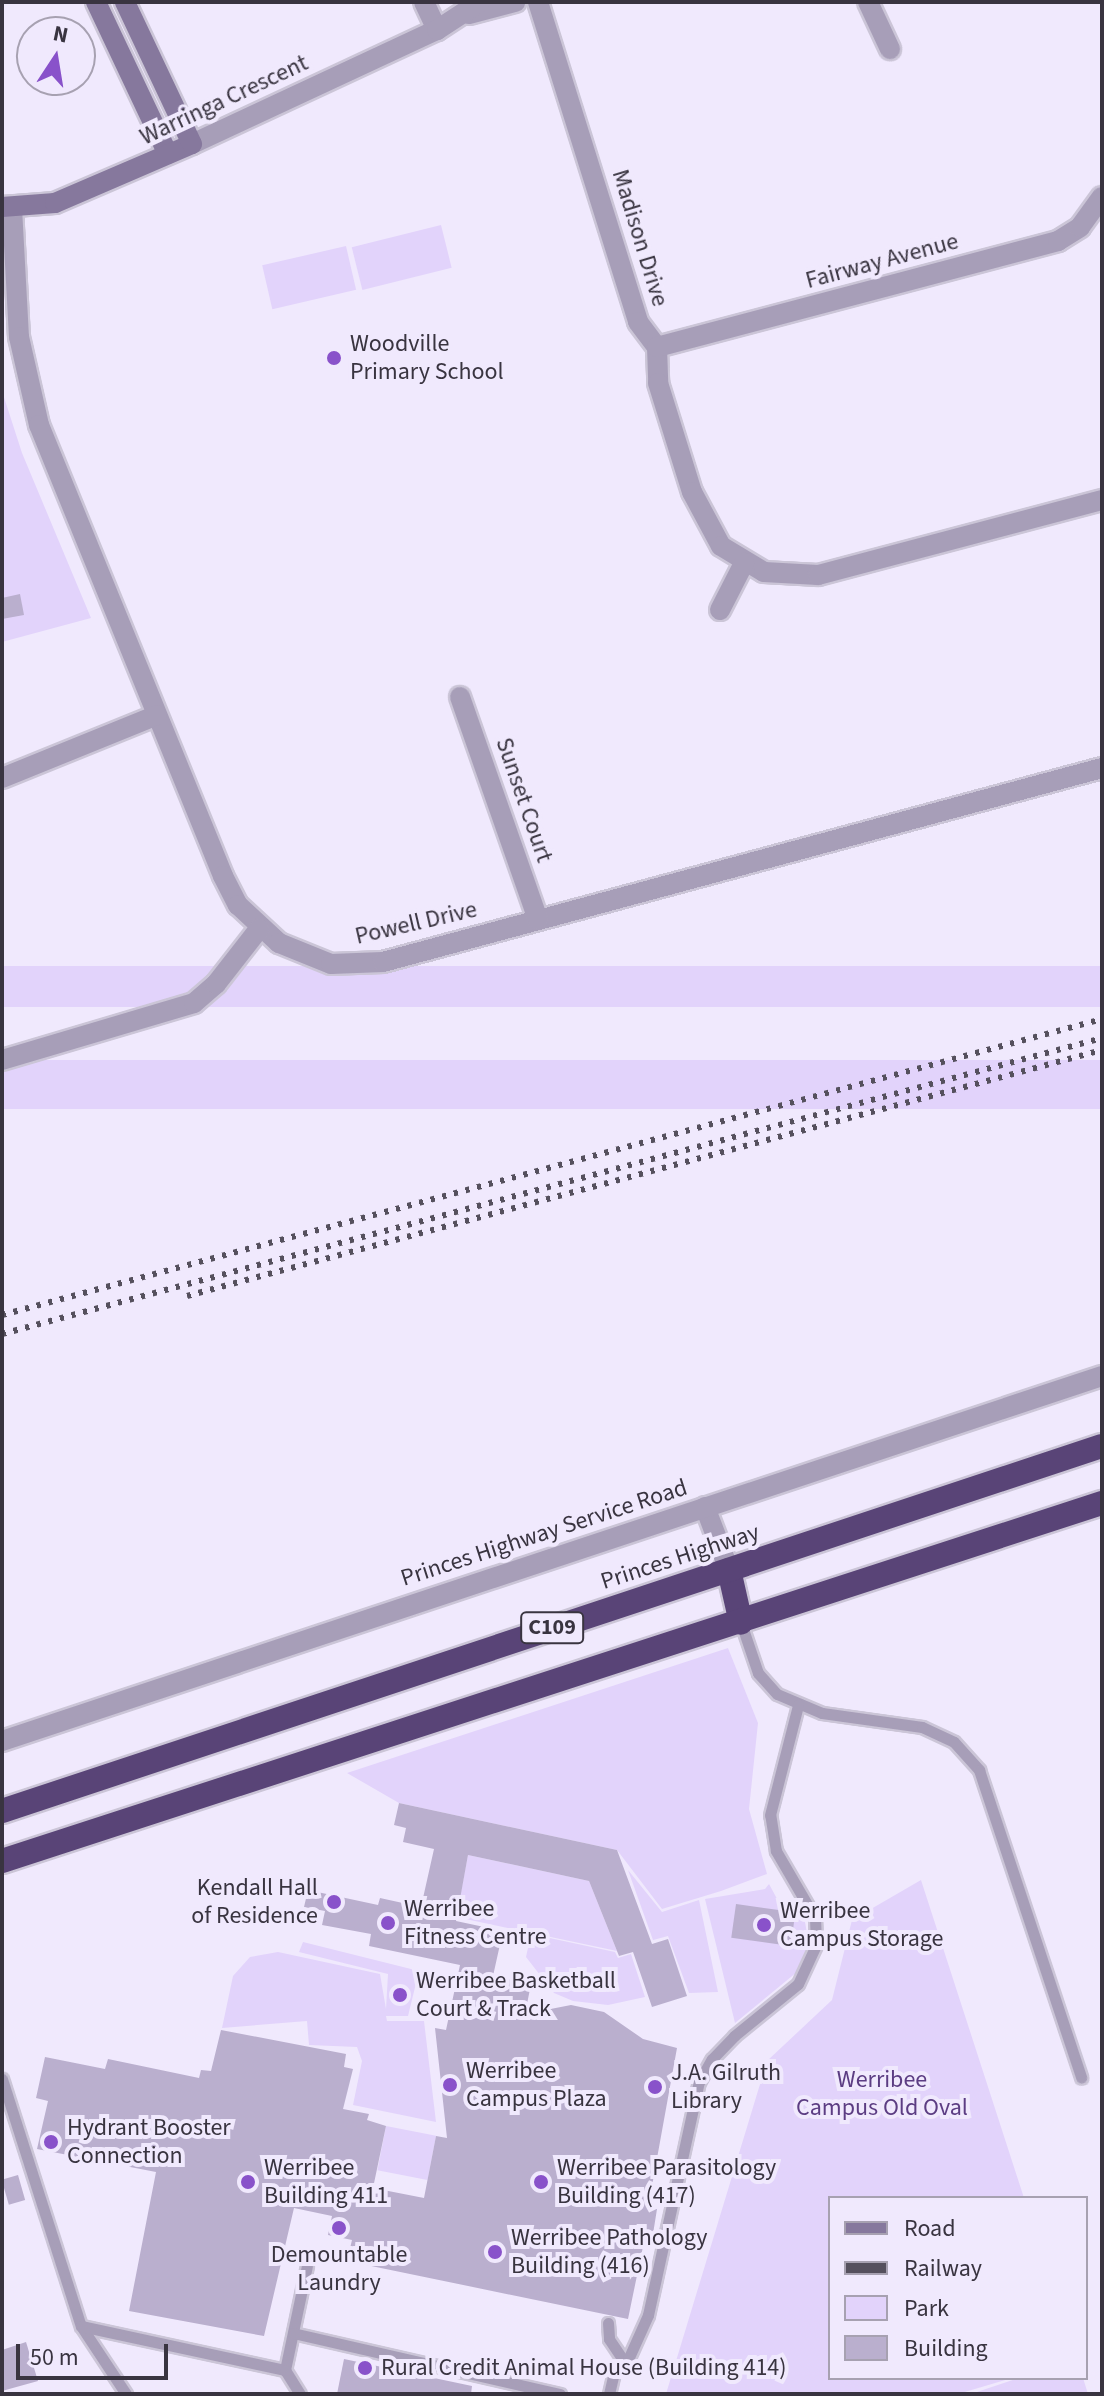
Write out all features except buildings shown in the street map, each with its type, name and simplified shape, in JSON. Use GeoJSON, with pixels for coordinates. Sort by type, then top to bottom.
{"type":"FeatureCollection","features":[{"type":"Feature","properties":{"kind":"highway","name":"Princes Highway"},"geometry":{"type":"LineString","coordinates":[[2,1811],[1102,1446]]}},
{"type":"Feature","properties":{"kind":"highway","name":"C109"},"geometry":{"type":"LineString","coordinates":[[6,1862],[1102,1503]]}},
{"type":"Feature","properties":{"kind":"highway"},"geometry":{"type":"LineString","coordinates":[[729,1570],[741,1623]]}},
{"type":"Feature","properties":{"kind":"street"},"geometry":{"type":"LineString","coordinates":[[96,2],[168,154]]}},
{"type":"Feature","properties":{"kind":"street"},"geometry":{"type":"LineString","coordinates":[[125,2],[192,144]]}},
{"type":"Feature","properties":{"kind":"street"},"geometry":{"type":"LineString","coordinates":[[424,2],[437,30]]}},
{"type":"Feature","properties":{"kind":"street","name":"Warringa Crescent"},"geometry":{"type":"LineString","coordinates":[[7,208],[55,203],[192,144],[437,30],[480,2]]}},
{"type":"Feature","properties":{"kind":"street","name":"Warringa Crescent"},"geometry":{"type":"LineString","coordinates":[[461,16],[515,2]]}},
{"type":"Feature","properties":{"kind":"street","name":"Madison Drive"},"geometry":{"type":"LineString","coordinates":[[538,2],[638,322],[657,347],[658,383],[692,492],[721,546],[744,563],[789,576],[818,575],[1102,500]]}},
{"type":"Feature","properties":{"kind":"street"},"geometry":{"type":"LineString","coordinates":[[868,2],[890,49]]}},
{"type":"Feature","properties":{"kind":"street","name":"Fairway Avenue"},"geometry":{"type":"LineString","coordinates":[[657,347],[1058,241],[1080,227],[1102,197]]}},
{"type":"Feature","properties":{"kind":"street","name":"Powell Drive"},"geometry":{"type":"LineString","coordinates":[[7,208],[19,337],[39,425],[223,876],[259,929],[305,956],[357,965],[538,920],[1102,768]]}},
{"type":"Feature","properties":{"kind":"street"},"geometry":{"type":"LineString","coordinates":[[720,610],[744,563]]}},
{"type":"Feature","properties":{"kind":"street","name":"Sunset Court"},"geometry":{"type":"LineString","coordinates":[[460,697],[538,920]]}},
{"type":"Feature","properties":{"kind":"street"},"geometry":{"type":"LineString","coordinates":[[2,778],[157,715]]}},
{"type":"Feature","properties":{"kind":"street"},"geometry":{"type":"LineString","coordinates":[[2,1060],[164,1016],[194,1003],[216,984],[259,929]]}},
{"type":"Feature","properties":{"kind":"street","name":"Princes Highway Service Road"},"geometry":{"type":"LineString","coordinates":[[2,1741],[1102,1376]]}},
{"type":"Feature","properties":{"kind":"street"},"geometry":{"type":"LineString","coordinates":[[705,1507],[729,1570]]}},
{"type":"Feature","properties":{"kind":"lane"},"geometry":{"type":"LineString","coordinates":[[741,1623],[758,1673],[777,1694],[798,1705],[922,1727],[954,1742],[979,1770],[1081,2077]]}},
{"type":"Feature","properties":{"kind":"lane"},"geometry":{"type":"LineString","coordinates":[[609,2394],[614,2373],[626,2364],[648,2315],[699,2082],[734,2036],[798,1984],[816,1945],[815,1918],[776,1851],[770,1815],[798,1705]]}},
{"type":"Feature","properties":{"kind":"lane"},"geometry":{"type":"LineString","coordinates":[[2,2079],[81,2326],[126,2394]]}},
{"type":"Feature","properties":{"kind":"lane"},"geometry":{"type":"LineString","coordinates":[[300,2394],[285,2370],[307,2266]]}},
{"type":"Feature","properties":{"kind":"lane"},"geometry":{"type":"LineString","coordinates":[[608,2323],[609,2339],[626,2364]]}},
{"type":"Feature","properties":{"kind":"lane"},"geometry":{"type":"LineString","coordinates":[[81,2326],[285,2370]]}},
{"type":"Feature","properties":{"kind":"lane"},"geometry":{"type":"LineString","coordinates":[[293,2333],[560,2394]]}},
{"type":"Feature","properties":{"kind":"green space"},"geometry":{"type":"Polygon","coordinates":[[[441,225],[452,268],[362,290],[352,247],[441,225]]]}},
{"type":"Feature","properties":{"kind":"green space"},"geometry":{"type":"Polygon","coordinates":[[[346,246],[356,290],[272,309],[262,265],[346,246]]]}},
{"type":"Feature","properties":{"kind":"green space"},"geometry":{"type":"Polygon","coordinates":[[[2,391],[22,453],[91,618],[2,642],[2,391]]]}},
{"type":"Feature","properties":{"kind":"green space"},"geometry":{"type":"Polygon","coordinates":[[[2,966],[1102,966],[1102,1007],[2,1007],[2,966]]]}},
{"type":"Feature","properties":{"kind":"green space"},"geometry":{"type":"Polygon","coordinates":[[[2,1060],[1102,1060],[1102,1109],[2,1109],[2,1060]]]}},
{"type":"Feature","properties":{"kind":"green space"},"geometry":{"type":"Polygon","coordinates":[[[728,1648],[758,1723],[749,1809],[767,1874],[721,1891],[662,1909],[617,1850],[399,1803],[347,1773],[728,1648]]]}},
{"type":"Feature","properties":{"kind":"green space"},"geometry":{"type":"Polygon","coordinates":[[[468,1855],[589,1881],[617,1951],[456,1917],[468,1855]]]}},
{"type":"Feature","properties":{"kind":"green space"},"geometry":{"type":"Polygon","coordinates":[[[628,1870],[662,1912],[699,1900],[718,1992],[689,1993],[668,1936],[653,1940],[628,1870]]]}},
{"type":"Feature","properties":{"kind":"green space","name":"Werribee Campus Old Oval"},"geometry":{"type":"Polygon","coordinates":[[[921,1880],[1023,2196],[828,2196],[828,2380],[1005,2380],[958,2394],[666,2394],[767,2061],[832,2000],[852,1920],[921,1880]]]}},
{"type":"Feature","properties":{"kind":"green space"},"geometry":{"type":"Polygon","coordinates":[[[769,1884],[782,1908],[801,1899],[809,1945],[797,1972],[735,2023],[705,1899],[765,1889],[769,1884]]]}},
{"type":"Feature","properties":{"kind":"green space"},"geometry":{"type":"Polygon","coordinates":[[[531,1934],[615,1952],[618,1958],[631,1954],[645,1997],[608,2005],[573,2001],[554,1993],[526,1957],[531,1934]]]}},
{"type":"Feature","properties":{"kind":"green space"},"geometry":{"type":"Polygon","coordinates":[[[303,1942],[419,1971],[408,2016],[386,2016],[387,2021],[424,2021],[436,2122],[353,2105],[362,2061],[357,2047],[309,2045],[307,2021],[222,2028],[233,1976],[250,1957],[278,1952],[380,1974],[386,2009],[388,1974],[299,1952],[303,1942]]]}},
{"type":"Feature","properties":{"kind":"green space"},"geometry":{"type":"Polygon","coordinates":[[[386,2126],[436,2136],[427,2180],[377,2170],[386,2126]]]}},
{"type":"Feature","properties":{"kind":"green space"},"geometry":{"type":"Polygon","coordinates":[[[1013,2380],[1084,2380],[1088,2394],[971,2394],[1013,2380]]]}},
{"type":"Feature","properties":{"kind":"railway"},"geometry":{"type":"LineString","coordinates":[[2,1315],[1102,1019]]}},
{"type":"Feature","properties":{"kind":"railway"},"geometry":{"type":"LineString","coordinates":[[2,1334],[1102,1038]]}},
{"type":"Feature","properties":{"kind":"railway"},"geometry":{"type":"LineString","coordinates":[[187,1296],[1102,1050]]}},
{"type":"Feature","properties":{"kind":"place","name":"Woodville Primary School"},"geometry":{"type":"Point","coordinates":[334,358]}},
{"type":"Feature","properties":{"kind":"place","name":"Kendall Hall of Residence"},"geometry":{"type":"Point","coordinates":[334,1902]}},
{"type":"Feature","properties":{"kind":"place","name":"Werribee Fitness Centre"},"geometry":{"type":"Point","coordinates":[388,1923]}},
{"type":"Feature","properties":{"kind":"place","name":"Werribee Campus Storage"},"geometry":{"type":"Point","coordinates":[764,1925]}},
{"type":"Feature","properties":{"kind":"place","name":"Werribee Basketball Court & Track"},"geometry":{"type":"Point","coordinates":[400,1995]}},
{"type":"Feature","properties":{"kind":"place","name":"Werribee Campus Plaza"},"geometry":{"type":"Point","coordinates":[450,2085]}},
{"type":"Feature","properties":{"kind":"place","name":"J.A. Gilruth Library"},"geometry":{"type":"Point","coordinates":[655,2087]}},
{"type":"Feature","properties":{"kind":"place","name":"Hydrant Booster Connection"},"geometry":{"type":"Point","coordinates":[51,2142]}},
{"type":"Feature","properties":{"kind":"place","name":"Werribee Building 411"},"geometry":{"type":"Point","coordinates":[248,2182]}},
{"type":"Feature","properties":{"kind":"place","name":"Werribee Parasitology Building (417)"},"geometry":{"type":"Point","coordinates":[541,2182]}},
{"type":"Feature","properties":{"kind":"place","name":"Demountable Laundry"},"geometry":{"type":"Point","coordinates":[339,2228]}},
{"type":"Feature","properties":{"kind":"place","name":"Werribee Pathology Building (416)"},"geometry":{"type":"Point","coordinates":[495,2252]}},
{"type":"Feature","properties":{"kind":"place","name":"Rural Credit Animal House (Building 414)"},"geometry":{"type":"Point","coordinates":[365,2368]}}]}
